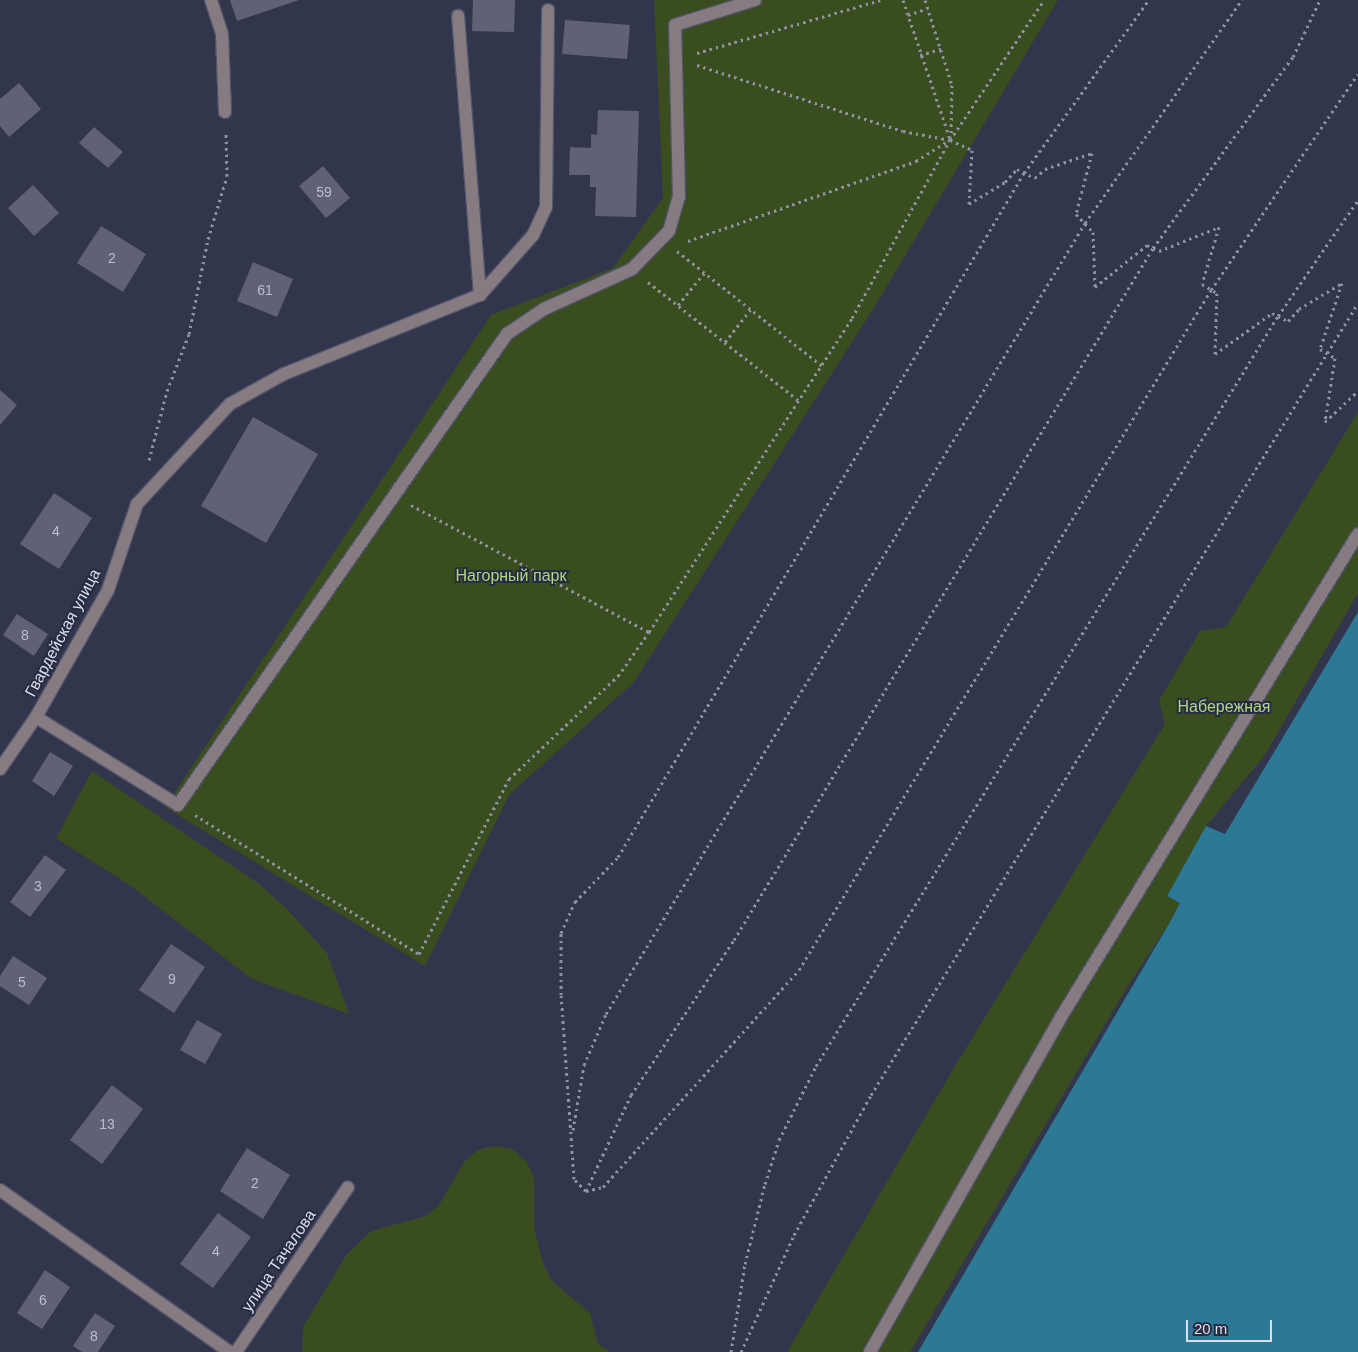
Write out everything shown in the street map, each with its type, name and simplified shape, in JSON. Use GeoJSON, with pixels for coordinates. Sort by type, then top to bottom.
{"type":"FeatureCollection","features":[{"type":"Feature","properties":{"kind":"street"},"geometry":{"type":"LineString","coordinates":[[211,0],[222,34],[225,112]]}},
{"type":"Feature","properties":{"kind":"street"},"geometry":{"type":"LineString","coordinates":[[36,717],[178,805],[392,495],[507,334],[544,309],[632,269],[669,231],[680,197],[678,59],[675,25],[754,0]]}},
{"type":"Feature","properties":{"kind":"street"},"geometry":{"type":"LineString","coordinates":[[480,295],[533,235],[546,207],[548,10]]}},
{"type":"Feature","properties":{"kind":"street"},"geometry":{"type":"LineString","coordinates":[[458,16],[480,295]]}},
{"type":"Feature","properties":{"kind":"street","name":"Гвардейская улица"},"geometry":{"type":"LineString","coordinates":[[0,769],[36,717],[108,590],[137,504],[230,404],[251,389],[480,295]]}},
{"type":"Feature","properties":{"kind":"street"},"geometry":{"type":"LineString","coordinates":[[870,1352],[1061,1017],[1358,534]]}},
{"type":"Feature","properties":{"kind":"street","name":"улица Тачалова"},"geometry":{"type":"LineString","coordinates":[[236,1352],[348,1188]]}},
{"type":"Feature","properties":{"kind":"street"},"geometry":{"type":"LineString","coordinates":[[0,1190],[230,1352]]}},
{"type":"Feature","properties":{"kind":"path"},"geometry":{"type":"LineString","coordinates":[[678,59],[881,0]]}},
{"type":"Feature","properties":{"kind":"path"},"geometry":{"type":"LineString","coordinates":[[902,0],[950,140]]}},
{"type":"Feature","properties":{"kind":"path"},"geometry":{"type":"LineString","coordinates":[[925,0],[952,85],[950,140]]}},
{"type":"Feature","properties":{"kind":"path"},"geometry":{"type":"LineString","coordinates":[[178,805],[419,954],[509,779],[618,676],[649,632],[822,366],[950,140],[1044,0]]}},
{"type":"Feature","properties":{"kind":"path"},"geometry":{"type":"LineString","coordinates":[[586,1191],[574,1179],[561,995],[561,933],[575,902],[618,857],[1024,173],[1149,0]]}},
{"type":"Feature","properties":{"kind":"path"},"geometry":{"type":"LineString","coordinates":[[572,1136],[584,1065],[606,1014],[1085,223],[1242,0]]}},
{"type":"Feature","properties":{"kind":"path"},"geometry":{"type":"LineString","coordinates":[[586,1191],[631,1095],[734,940],[1154,248],[1293,57],[1320,0]]}},
{"type":"Feature","properties":{"kind":"path"},"geometry":{"type":"LineString","coordinates":[[908,15],[928,8]]}},
{"type":"Feature","properties":{"kind":"path"},"geometry":{"type":"LineString","coordinates":[[920,55],[941,49]]}},
{"type":"Feature","properties":{"kind":"path"},"geometry":{"type":"LineString","coordinates":[[678,59],[903,131],[950,140],[972,150],[969,204],[1005,182],[1017,169],[1035,178],[1045,169],[1092,154],[1076,214],[1093,232],[1095,287],[1147,245],[1160,251],[1218,227],[1202,284],[1217,293],[1215,354],[1272,313],[1288,321],[1299,309],[1342,283],[1320,349],[1335,358],[1325,422],[1358,391]]}},
{"type":"Feature","properties":{"kind":"path"},"geometry":{"type":"LineString","coordinates":[[586,1191],[603,1188],[799,970],[1211,290],[1358,74]]}},
{"type":"Feature","properties":{"kind":"path"},"geometry":{"type":"LineString","coordinates":[[147,466],[167,391],[189,334],[208,239],[226,176],[225,112]]}},
{"type":"Feature","properties":{"kind":"path"},"geometry":{"type":"LineString","coordinates":[[822,366],[672,247],[916,161],[950,140]]}},
{"type":"Feature","properties":{"kind":"path"},"geometry":{"type":"LineString","coordinates":[[731,1352],[744,1264],[765,1184],[779,1140],[816,1066],[1278,316],[1358,200]]}},
{"type":"Feature","properties":{"kind":"path"},"geometry":{"type":"LineString","coordinates":[[632,269],[799,401]]}},
{"type":"Feature","properties":{"kind":"path"},"geometry":{"type":"LineString","coordinates":[[678,306],[704,272]]}},
{"type":"Feature","properties":{"kind":"path"},"geometry":{"type":"LineString","coordinates":[[741,1352],[794,1235],[871,1095],[1358,302]]}},
{"type":"Feature","properties":{"kind":"path"},"geometry":{"type":"LineString","coordinates":[[725,342],[751,309]]}},
{"type":"Feature","properties":{"kind":"path"},"geometry":{"type":"LineString","coordinates":[[392,495],[649,632]]}},
{"type":"Feature","properties":{"kind":"green space","name":"Нагорный парк"},"geometry":{"type":"Polygon","coordinates":[[[654,0],[1058,0],[872,311],[634,682],[509,795],[425,966],[165,807],[491,315],[613,268],[663,198],[654,0]]]}},
{"type":"Feature","properties":{"kind":"green space","name":"Набережная"},"geometry":{"type":"Polygon","coordinates":[[[1358,412],[1358,593],[1265,755],[1206,826],[1167,896],[1180,903],[1170,922],[1129,984],[910,1352],[787,1352],[955,1066],[1165,724],[1159,700],[1200,631],[1226,627],[1358,412]]]}},
{"type":"Feature","properties":{"kind":"green space"},"geometry":{"type":"Polygon","coordinates":[[[92,771],[258,883],[286,908],[327,953],[349,1014],[252,979],[131,886],[56,838],[92,771]]]}},
{"type":"Feature","properties":{"kind":"green space"},"geometry":{"type":"Polygon","coordinates":[[[494,1146],[513,1149],[527,1162],[534,1178],[534,1227],[543,1263],[552,1281],[590,1313],[598,1344],[610,1352],[302,1352],[303,1327],[347,1254],[371,1231],[426,1216],[439,1205],[464,1162],[478,1150],[494,1146]]]}},
{"type":"Feature","properties":{"kind":"water"},"geometry":{"type":"Polygon","coordinates":[[[1358,612],[1358,1352],[918,1352],[1170,922],[1180,903],[1167,896],[1206,826],[1225,834],[1358,612]]]}},
{"type":"Feature","properties":{"kind":"building"},"geometry":{"type":"Polygon","coordinates":[[[230,0],[299,0],[237,21],[230,0]]]}},
{"type":"Feature","properties":{"kind":"building"},"geometry":{"type":"Polygon","coordinates":[[[473,0],[515,0],[514,32],[472,31],[473,0]]]}},
{"type":"Feature","properties":{"kind":"building"},"geometry":{"type":"Polygon","coordinates":[[[565,20],[630,25],[627,59],[562,54],[565,20]]]}},
{"type":"Feature","properties":{"kind":"building"},"geometry":{"type":"Polygon","coordinates":[[[19,83],[41,109],[9,137],[0,126],[0,99],[19,83]]]}},
{"type":"Feature","properties":{"kind":"building"},"geometry":{"type":"Polygon","coordinates":[[[598,110],[639,111],[636,217],[595,216],[596,187],[590,187],[590,175],[569,175],[570,147],[591,148],[591,134],[597,135],[598,110]]]}},
{"type":"Feature","properties":{"kind":"building"},"geometry":{"type":"Polygon","coordinates":[[[94,127],[123,152],[108,168],[79,143],[94,127]]]}},
{"type":"Feature","properties":{"kind":"building"},"geometry":{"type":"Polygon","coordinates":[[[323,166],[350,198],[326,218],[299,186],[323,166]]]}},
{"type":"Feature","properties":{"kind":"building"},"geometry":{"type":"Polygon","coordinates":[[[33,185],[59,213],[34,236],[8,208],[33,185]]]}},
{"type":"Feature","properties":{"kind":"building"},"geometry":{"type":"Polygon","coordinates":[[[101,226],[146,254],[123,292],[77,263],[101,226]]]}},
{"type":"Feature","properties":{"kind":"building"},"geometry":{"type":"Polygon","coordinates":[[[253,262],[293,279],[277,317],[237,301],[253,262]]]}},
{"type":"Feature","properties":{"kind":"building"},"geometry":{"type":"Polygon","coordinates":[[[0,390],[17,405],[0,425],[0,390]]]}},
{"type":"Feature","properties":{"kind":"building"},"geometry":{"type":"Polygon","coordinates":[[[253,417],[318,454],[266,543],[201,506],[253,417]]]}},
{"type":"Feature","properties":{"kind":"building"},"geometry":{"type":"Polygon","coordinates":[[[54,493],[92,518],[59,569],[20,544],[54,493]]]}},
{"type":"Feature","properties":{"kind":"building"},"geometry":{"type":"Polygon","coordinates":[[[17,614],[48,634],[34,656],[3,635],[17,614]]]}},
{"type":"Feature","properties":{"kind":"building"},"geometry":{"type":"Polygon","coordinates":[[[50,752],[73,766],[54,796],[32,781],[50,752]]]}},
{"type":"Feature","properties":{"kind":"building"},"geometry":{"type":"Polygon","coordinates":[[[45,855],[66,870],[30,917],[10,902],[45,855]]]}},
{"type":"Feature","properties":{"kind":"building"},"geometry":{"type":"Polygon","coordinates":[[[171,944],[205,967],[174,1013],[139,990],[171,944]]]}},
{"type":"Feature","properties":{"kind":"building"},"geometry":{"type":"Polygon","coordinates":[[[13,956],[47,978],[29,1005],[0,986],[0,976],[13,956]]]}},
{"type":"Feature","properties":{"kind":"building"},"geometry":{"type":"Polygon","coordinates":[[[197,1020],[222,1034],[205,1064],[180,1050],[197,1020]]]}},
{"type":"Feature","properties":{"kind":"building"},"geometry":{"type":"Polygon","coordinates":[[[112,1085],[143,1109],[102,1164],[70,1140],[112,1085]]]}},
{"type":"Feature","properties":{"kind":"building"},"geometry":{"type":"Polygon","coordinates":[[[247,1148],[290,1175],[263,1219],[220,1191],[247,1148]]]}},
{"type":"Feature","properties":{"kind":"building"},"geometry":{"type":"Polygon","coordinates":[[[218,1213],[251,1237],[213,1288],[180,1264],[218,1213]]]}},
{"type":"Feature","properties":{"kind":"building"},"geometry":{"type":"Polygon","coordinates":[[[45,1270],[70,1287],[42,1329],[17,1313],[45,1270]]]}},
{"type":"Feature","properties":{"kind":"building"},"geometry":{"type":"Polygon","coordinates":[[[95,1313],[115,1326],[98,1352],[82,1352],[73,1346],[95,1313]]]}}]}
